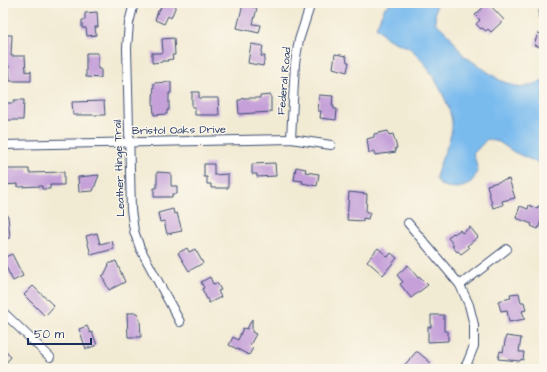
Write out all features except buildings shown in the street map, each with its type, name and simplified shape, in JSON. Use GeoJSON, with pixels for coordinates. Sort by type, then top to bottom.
{"type":"FeatureCollection","features":[{"type":"Feature","properties":{"kind":"street","name":"Leather Hinge Trail"},"geometry":{"type":"LineString","coordinates":[[134,3],[129,23],[127,48],[131,210],[134,231],[140,248],[180,322]]}},
{"type":"Feature","properties":{"kind":"street","name":"Federal Road"},"geometry":{"type":"LineString","coordinates":[[291,139],[295,64],[299,40],[311,3]]}},
{"type":"Feature","properties":{"kind":"street","name":"Bristol Oaks Drive"},"geometry":{"type":"LineString","coordinates":[[3,144],[291,139],[330,145]]}},
{"type":"Feature","properties":{"kind":"street"},"geometry":{"type":"LineString","coordinates":[[408,223],[460,285],[469,305],[474,325],[474,346],[464,369]]}},
{"type":"Feature","properties":{"kind":"street"},"geometry":{"type":"LineString","coordinates":[[460,285],[508,249]]}},
{"type":"Feature","properties":{"kind":"street"},"geometry":{"type":"LineString","coordinates":[[3,312],[50,357]]}},
{"type":"Feature","properties":{"kind":"water"},"geometry":{"type":"Polygon","coordinates":[[[392,3],[436,3],[435,22],[450,36],[463,55],[501,81],[521,88],[544,81],[544,170],[538,163],[514,152],[499,142],[487,139],[473,154],[477,169],[476,174],[469,184],[457,188],[440,185],[436,178],[450,139],[452,120],[439,87],[420,58],[408,47],[387,38],[376,27],[385,7],[392,3]]]}}]}
